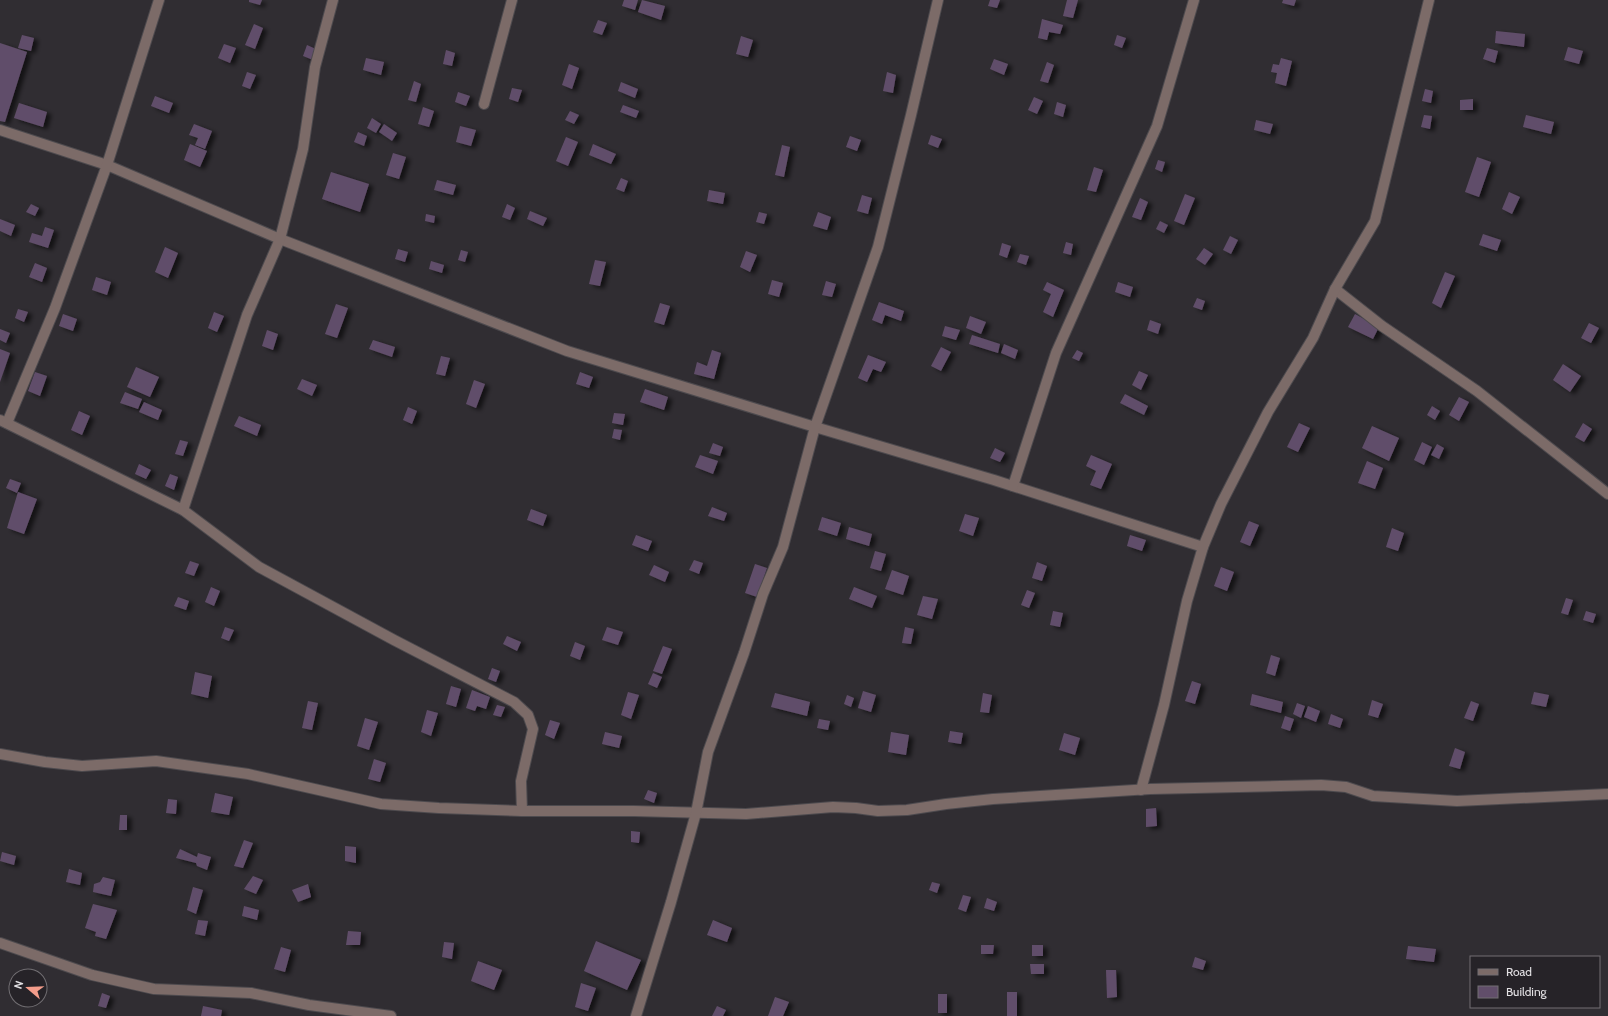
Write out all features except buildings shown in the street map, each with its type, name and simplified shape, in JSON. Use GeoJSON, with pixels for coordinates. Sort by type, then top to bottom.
{"type":"FeatureCollection","features":[{"type":"Feature","properties":{"kind":"street"},"geometry":{"type":"LineString","coordinates":[[159,0],[107,165],[55,308],[4,421],[183,510],[259,567],[394,640],[514,702],[528,715],[533,729],[521,781],[522,811]]}},
{"type":"Feature","properties":{"kind":"street"},"geometry":{"type":"LineString","coordinates":[[183,510],[247,315],[280,238],[303,150],[315,67],[334,0]]}},
{"type":"Feature","properties":{"kind":"street"},"geometry":{"type":"LineString","coordinates":[[484,104],[512,0]]}},
{"type":"Feature","properties":{"kind":"street"},"geometry":{"type":"LineString","coordinates":[[636,1016],[671,902],[696,813],[708,752],[744,653],[763,594],[783,547],[815,427],[878,246],[938,0]]}},
{"type":"Feature","properties":{"kind":"street"},"geometry":{"type":"LineString","coordinates":[[1013,486],[1056,352],[1157,126],[1194,0]]}},
{"type":"Feature","properties":{"kind":"street"},"geometry":{"type":"LineString","coordinates":[[1141,790],[1164,705],[1187,600],[1203,547],[1221,504],[1261,424],[1313,338],[1335,289],[1375,221],[1429,0]]}},
{"type":"Feature","properties":{"kind":"street"},"geometry":{"type":"LineString","coordinates":[[0,130],[107,165],[280,238],[567,351],[1013,486],[1203,547]]}},
{"type":"Feature","properties":{"kind":"street"},"geometry":{"type":"LineString","coordinates":[[1335,289],[1382,326],[1477,391],[1608,494]]}},
{"type":"Feature","properties":{"kind":"street"},"geometry":{"type":"LineString","coordinates":[[0,754],[46,762],[82,766],[156,761],[248,774],[381,804],[522,811],[634,811],[753,814],[833,807],[878,811],[900,810],[993,799],[1141,790],[1322,785],[1346,787],[1372,796],[1456,801],[1608,794]]}},
{"type":"Feature","properties":{"kind":"street"},"geometry":{"type":"LineString","coordinates":[[0,943],[92,975],[154,989],[251,993],[308,1005],[391,1016]]}}]}
